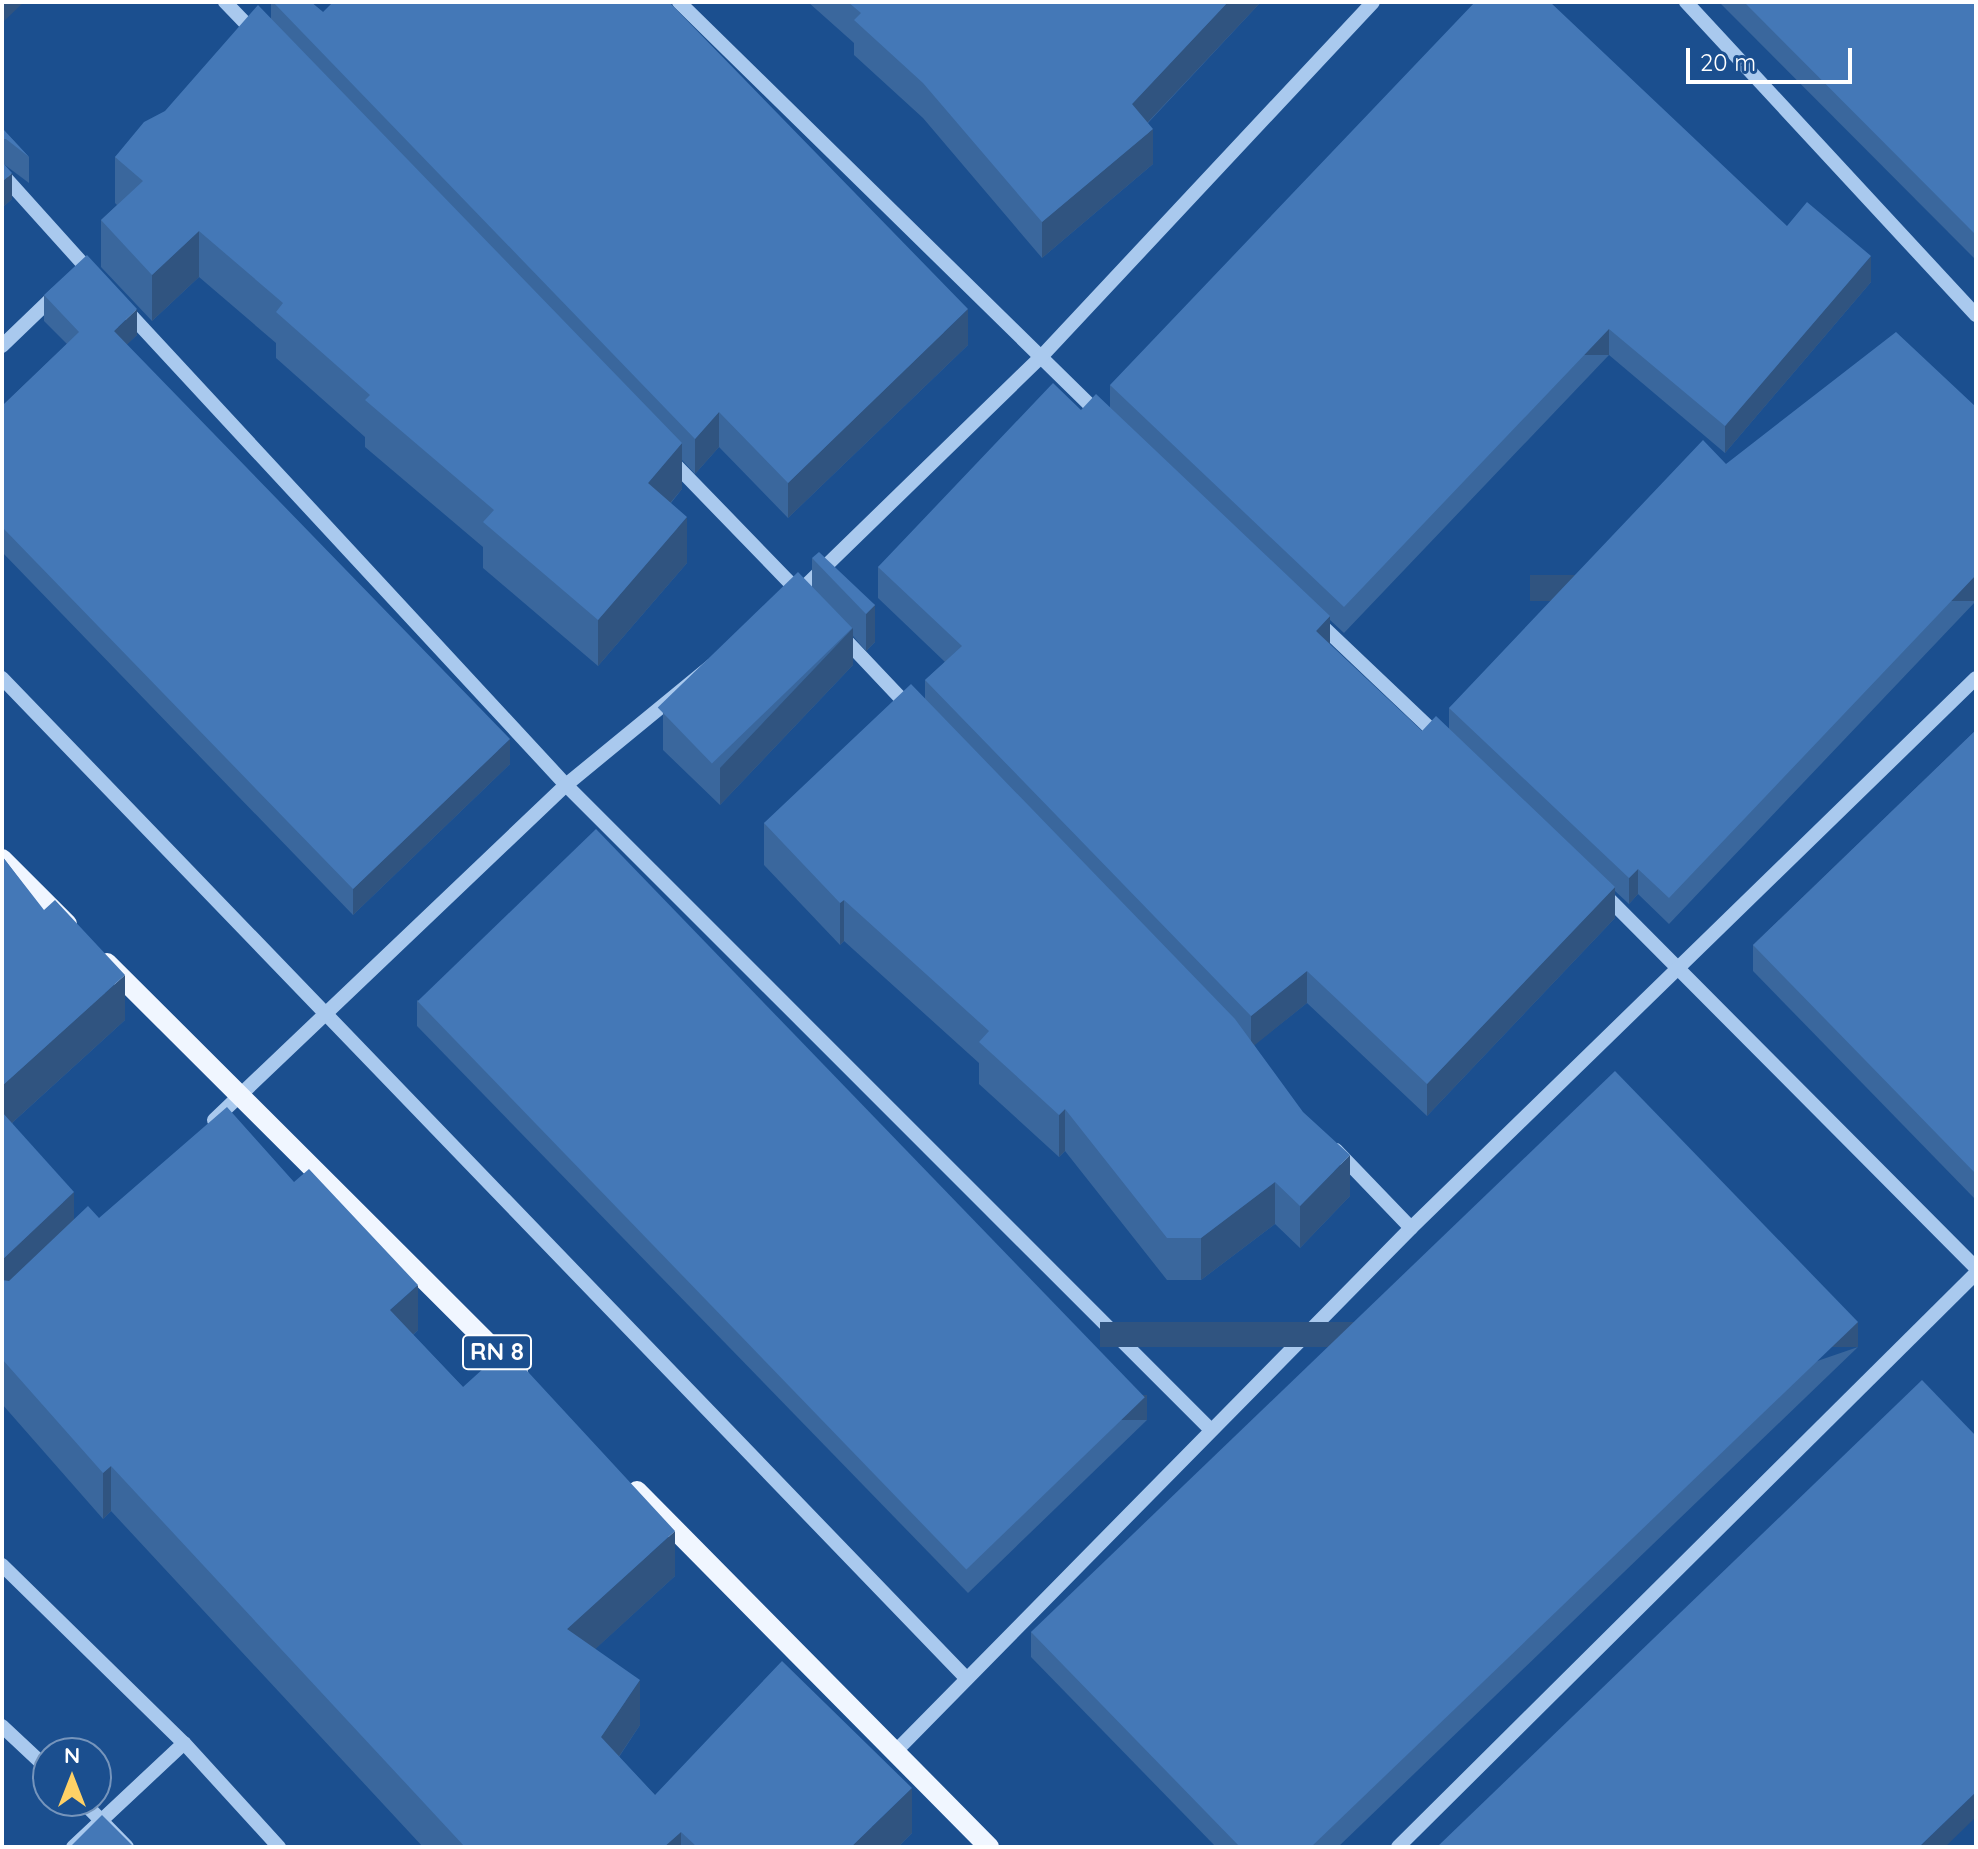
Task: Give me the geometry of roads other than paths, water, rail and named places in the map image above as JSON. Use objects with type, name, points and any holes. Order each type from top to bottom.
[{"type":"main road","name":"RN 8","points":[[2,859],[534,1389]]},
{"type":"main road","points":[[625,1480],[989,1847]]},
{"type":"street","points":[[225,2],[269,47]]},
{"type":"street","points":[[679,2],[1109,423]]},
{"type":"street","points":[[788,603],[1040,358],[1373,2]]},
{"type":"street","points":[[1686,2],[1976,315]]},
{"type":"street","points":[[2,174],[74,276],[106,289]]},
{"type":"street","points":[[2,346],[74,276]]},
{"type":"street","points":[[117,300],[566,785],[1211,1430]]},
{"type":"street","points":[[656,445],[811,604]]},
{"type":"street","points":[[1304,608],[1452,749]]},
{"type":"street","points":[[833,627],[920,717]]},
{"type":"street","points":[[206,1127],[323,1012],[566,785],[726,653]]},
{"type":"street","points":[[2,678],[967,1679]]},
{"type":"street","points":[[896,1751],[1411,1228],[1976,678]]},
{"type":"street","points":[[1398,1847],[1976,1271],[1681,967],[1590,880]]},
{"type":"street","points":[[1324,1137],[1411,1228]]},
{"type":"street","points":[[2,1565],[184,1743],[279,1847]]},
{"type":"street","points":[[2,1726],[32,1754]]},
{"type":"street","points":[[73,1847],[184,1743]]},
{"type":"street","points":[[99,1817],[127,1847]]}]
